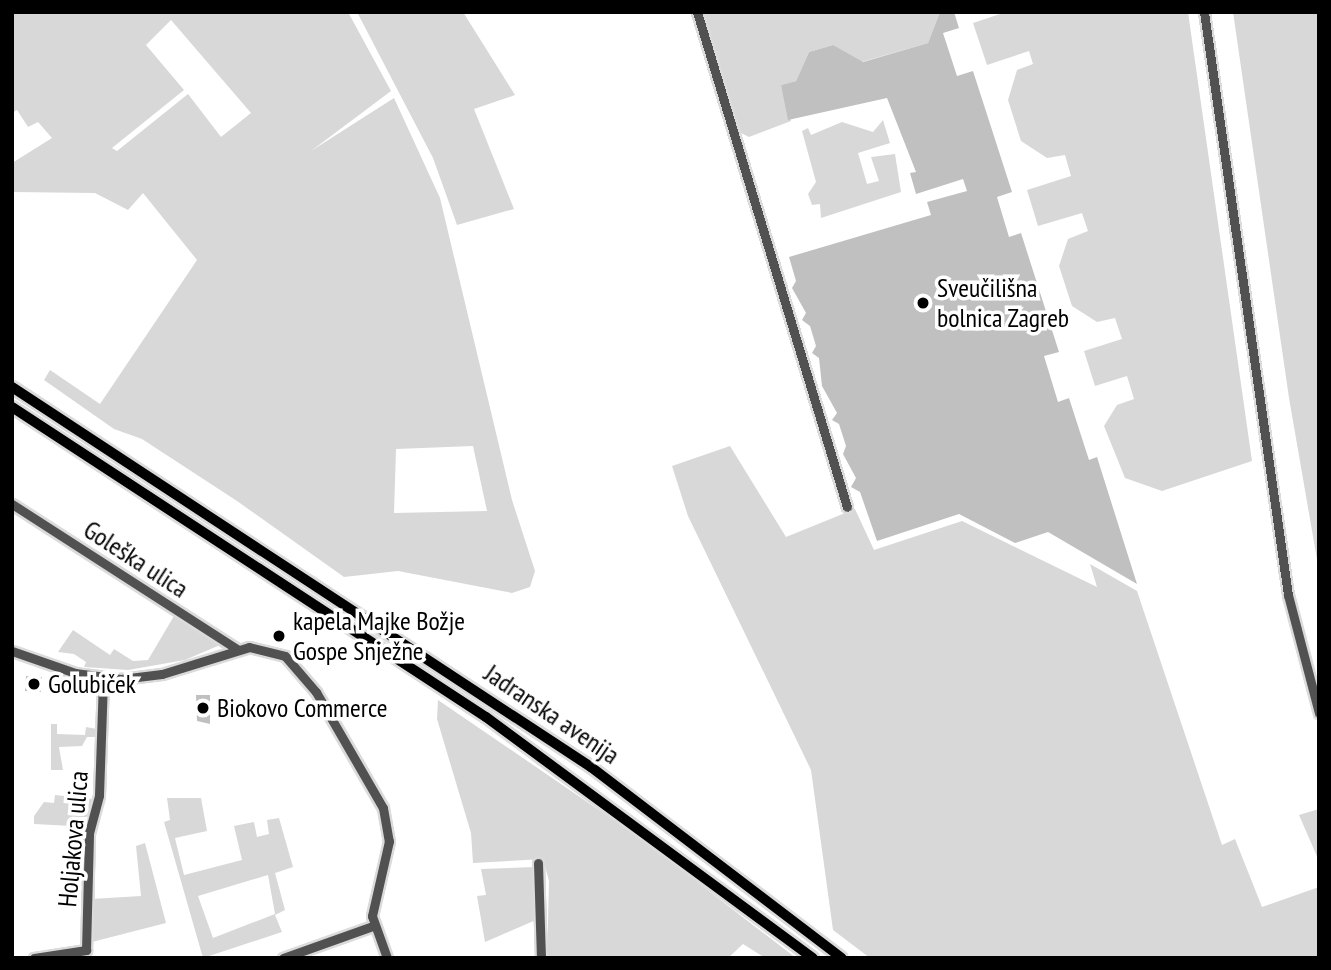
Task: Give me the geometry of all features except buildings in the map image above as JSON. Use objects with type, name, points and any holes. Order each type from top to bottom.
[{"type":"main road","name":"Jadranska avenija","points":[[12,387],[591,767],[842,958]]},
{"type":"main road","name":"Jadranska avenija","points":[[12,408],[486,717],[813,958]]},
{"type":"street","points":[[697,12],[846,507]]},
{"type":"street","points":[[1204,12],[1288,595],[1319,712]]},
{"type":"street","name":"Goleška ulica","points":[[12,504],[237,649]]},
{"type":"street","points":[[12,651],[103,678],[162,674],[237,649],[272,650],[298,668],[377,795],[389,841],[374,898],[373,926],[387,958]]},
{"type":"street","name":"Holjakova ulica","points":[[34,958],[86,950],[89,833],[99,795],[103,678]]},
{"type":"street","points":[[538,863],[541,958]]},
{"type":"street","points":[[282,958],[373,926]]},
{"type":"shaded area","points":[[12,12],[348,12],[391,91],[311,151],[394,98],[440,198],[512,500],[535,571],[530,587],[512,593],[398,571],[344,577],[237,501],[142,439],[114,429],[44,380],[50,370],[100,404],[197,260],[143,193],[128,210],[95,193],[12,192],[12,163],[52,138],[38,122],[28,127],[17,110],[12,113]],"holes":[[[171,20],[251,113],[221,137],[188,94],[117,151],[112,148],[184,90],[146,45]],[[473,446],[487,511],[394,513],[396,449]]]},
{"type":"shaded area","points":[[357,12],[463,12],[515,95],[474,109],[514,209],[457,225],[433,158]]},
{"type":"shaded area","points":[[700,12],[940,12],[928,43],[858,63],[833,45],[809,52],[796,81],[781,85],[791,121],[749,137],[735,130]]},
{"type":"shaded area","points":[[1006,12],[1188,12],[1252,461],[1162,491],[1125,478],[1104,426],[1117,405],[1134,399],[1127,376],[1095,386],[1084,351],[1122,339],[1115,318],[1097,322],[1072,306],[1059,266],[1068,239],[1088,231],[1082,213],[1038,226],[1027,190],[1071,176],[1065,155],[1047,158],[1021,141],[1008,100],[1017,70],[1033,64],[1029,51],[987,65],[973,23]]},
{"type":"shaded area","points":[[1233,12],[1319,12],[1319,571],[1289,398]]},
{"type":"shaded area","points":[[883,120],[890,143],[858,153],[867,184],[879,181],[871,157],[895,154],[901,192],[821,218],[820,204],[812,205],[808,194],[816,182],[802,131],[808,128],[811,135],[842,122],[873,132]]},
{"type":"shaded area","points":[[730,446],[786,537],[855,509],[874,550],[962,521],[1097,587],[1090,564],[1137,591],[1222,845],[1235,839],[1262,907],[1319,887],[1319,958],[870,958],[833,930],[811,770],[688,516],[672,466]]},
{"type":"shaded area","points":[[174,616],[220,645],[185,660],[128,670],[84,667],[86,662],[74,654],[58,652],[73,630],[110,655],[114,649],[133,661],[148,660]]},
{"type":"shaded area","points":[[438,700],[640,838],[796,958],[765,958],[743,944],[728,958],[547,958],[549,881],[543,859],[473,863],[471,833],[437,719]]},
{"type":"shaded area","points":[[51,724],[57,724],[57,734],[85,735],[86,727],[97,729],[96,737],[87,737],[82,746],[59,747],[63,770],[51,770]]},
{"type":"shaded area","points":[[55,795],[92,799],[87,817],[74,817],[72,826],[34,824],[34,816],[44,802],[54,803]]},
{"type":"shaded area","points":[[167,798],[201,798],[207,831],[175,838],[184,875],[242,860],[234,826],[254,822],[257,837],[269,834],[267,820],[279,818],[293,867],[275,873],[285,910],[275,915],[282,932],[203,958],[164,822],[170,820]],"holes":[[[268,875],[275,914],[213,938],[198,896]]]},
{"type":"shaded area","points":[[1319,809],[1319,861],[1299,815]]},
{"type":"shaded area","points":[[145,843],[166,923],[92,942],[91,899],[141,896],[136,846]]},
{"type":"shaded area","points":[[535,867],[536,920],[485,942],[477,896],[486,895],[481,869]]},
{"type":"place","name":"Sveučilišna bolnica Zagreb","points":[[923,303]]},
{"type":"place","name":"kapela Majke Božje Gospe Snježne","points":[[279,636]]},
{"type":"place","name":"Golubiček","points":[[34,684]]},
{"type":"place","name":"Biokovo Commerce","points":[[203,708]]}]
